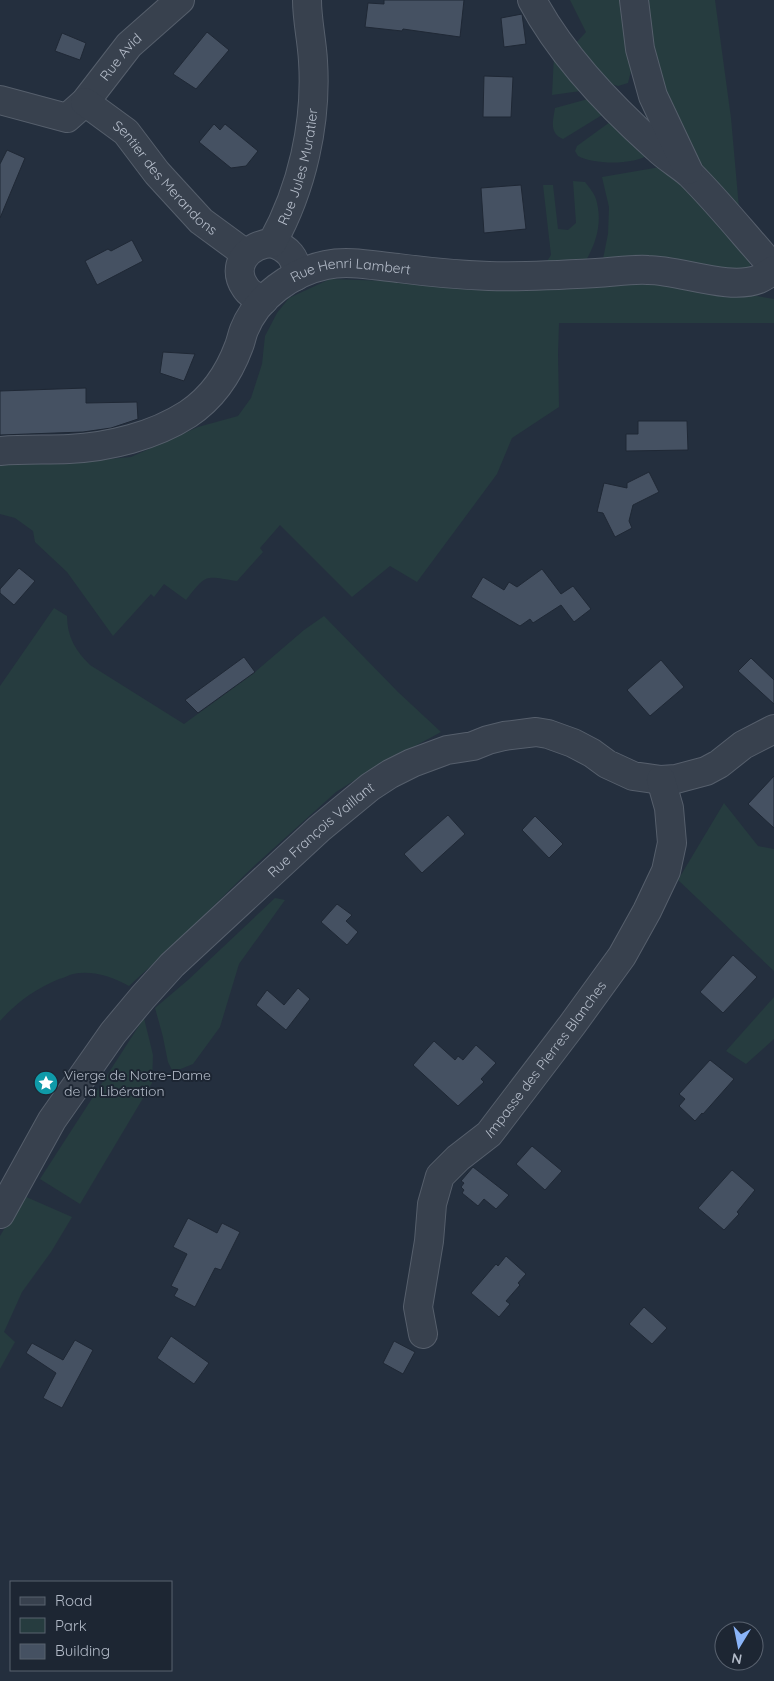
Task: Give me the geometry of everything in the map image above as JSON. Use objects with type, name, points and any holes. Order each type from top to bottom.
[{"type":"street","name":"Rue Avid","points":[[76,110],[129,45],[180,0]]},
{"type":"street","name":"Rue Jules Muratier","points":[[246,254],[262,244],[272,243],[290,205],[300,174],[310,126],[313,89],[313,63],[307,0]]},
{"type":"street","points":[[634,0],[640,49],[653,96],[689,174]]},
{"type":"street","points":[[535,6],[569,56],[601,93],[658,149],[689,174],[774,269]]},
{"type":"street","points":[[601,93],[614,98],[627,97],[639,89],[646,72]]},
{"type":"street","points":[[0,100],[76,110]]},
{"type":"street","name":"Sentier des Merandons","points":[[76,110],[126,132],[157,173],[201,221],[246,254]]},
{"type":"street","points":[[272,243],[281,246],[295,260],[296,276]]},
{"type":"street","points":[[246,254],[241,263],[241,280],[245,288],[252,295],[264,300]]},
{"type":"street","name":"Rue Henri Lambert","points":[[0,451],[92,446],[137,436],[175,422],[203,402],[225,375],[234,360],[244,329],[264,300],[279,286],[296,276],[325,265],[342,263],[490,276],[649,270],[737,282],[758,280],[774,269]]},
{"type":"street","name":"Rue François Vaillant","points":[[0,1214],[52,1120],[113,1033],[143,997],[172,965],[319,829],[370,787],[390,774],[412,763],[447,750],[473,746],[504,736],[536,732],[548,734],[573,743],[607,764],[626,773],[647,779],[676,779],[706,771],[719,764],[743,745],[774,729]]},
{"type":"street","name":"Impasse des Pierres Blanches","points":[[422,1334],[418,1307],[429,1241],[432,1204],[440,1176],[458,1158],[489,1134],[622,956],[647,911],[666,871],[672,843],[669,808],[661,780]]},
{"type":"green space","points":[[570,0],[624,0],[631,71],[628,83],[618,86],[608,83],[576,43],[586,32]]},
{"type":"green space","points":[[647,0],[715,0],[731,118],[739,208],[695,161],[679,133],[653,58]]},
{"type":"green space","points":[[554,55],[588,90],[552,95]]},
{"type":"green space","points":[[588,99],[599,108],[602,115],[563,139],[554,130],[553,117],[555,108]]},
{"type":"green space","points":[[610,122],[650,154],[643,158],[625,162],[594,161],[578,156],[575,151],[577,146]]},
{"type":"green space","points":[[666,166],[720,222],[750,261],[750,267],[745,274],[715,271],[684,261],[658,256],[603,259],[608,234],[609,207],[602,177]]},
{"type":"green space","points":[[573,181],[585,182],[596,199],[599,216],[595,241],[584,264],[544,266],[551,255],[543,185],[553,185],[558,229],[568,230],[576,223]]},
{"type":"green space","points":[[330,279],[419,282],[689,284],[774,299],[774,323],[559,323],[559,407],[512,438],[497,474],[417,582],[390,566],[352,597],[280,525],[260,548],[263,552],[237,581],[207,578],[198,585],[186,600],[164,584],[154,597],[151,594],[113,636],[67,572],[35,542],[33,531],[15,518],[0,514],[0,462],[22,459],[52,464],[131,457],[198,427],[238,416],[251,398],[262,364],[265,336],[277,313],[289,298]]},
{"type":"green space","points":[[54,608],[67,616],[67,624],[73,643],[90,665],[184,724],[255,672],[304,630],[324,616],[398,692],[441,732],[369,771],[336,792],[254,866],[176,943],[129,986],[102,975],[88,973],[73,974],[34,992],[0,1021],[0,686]]},
{"type":"green space","points":[[724,803],[758,846],[774,849],[774,971],[678,880]]},
{"type":"green space","points":[[275,898],[285,900],[239,964],[220,1027],[193,1064],[173,1072],[168,1062],[155,1008],[188,980]]},
{"type":"green space","points":[[774,997],[774,1039],[746,1064],[726,1051]]},
{"type":"green space","points":[[144,1018],[153,1055],[152,1083],[80,1204],[40,1179]]},
{"type":"green space","points":[[24,1196],[72,1217],[51,1252],[22,1292],[4,1332],[15,1342],[0,1369],[0,1236]]},
{"type":"building","points":[[384,0],[464,0],[460,37],[403,29],[402,31],[365,27],[368,3],[384,4]]},
{"type":"building","points":[[522,14],[526,44],[504,47],[501,18]]},
{"type":"building","points":[[207,32],[229,50],[196,89],[173,74]]},
{"type":"building","points":[[62,33],[86,43],[80,60],[55,51]]},
{"type":"building","points":[[484,76],[513,77],[511,117],[483,117]]},
{"type":"building","points":[[214,124],[220,130],[225,124],[258,151],[246,166],[231,168],[199,142]]},
{"type":"building","points":[[7,150],[25,158],[0,218],[0,164]]},
{"type":"building","points":[[521,185],[526,229],[484,233],[481,188]]},
{"type":"building","points":[[132,240],[143,261],[97,285],[85,261],[108,249],[111,251]]},
{"type":"building","points":[[163,352],[195,354],[184,381],[160,373]]},
{"type":"building","points":[[86,388],[86,403],[137,402],[138,419],[111,428],[83,432],[0,435],[0,391]]},
{"type":"building","points":[[638,421],[687,421],[688,450],[626,451],[626,434],[638,434]]},
{"type":"building","points":[[649,472],[659,492],[633,505],[629,521],[632,528],[615,537],[603,513],[597,512],[604,483],[627,488],[627,483]]},
{"type":"building","points":[[19,568],[35,581],[14,605],[0,593],[0,589]]},
{"type":"building","points":[[542,569],[561,594],[573,586],[591,609],[574,622],[561,605],[533,623],[530,619],[520,626],[471,597],[483,577],[504,590],[509,582],[517,587]]},
{"type":"building","points":[[244,657],[255,672],[198,713],[185,700]]},
{"type":"building","points":[[751,658],[774,680],[774,704],[738,671]]},
{"type":"building","points":[[661,660],[684,687],[650,716],[627,690]]},
{"type":"building","points":[[774,776],[774,828],[748,804]]},
{"type":"building","points":[[448,815],[465,834],[422,873],[404,854]]},
{"type":"building","points":[[535,816],[563,844],[549,858],[522,830]]},
{"type":"building","points":[[337,904],[352,915],[346,921],[358,932],[347,945],[321,922]]},
{"type":"building","points":[[733,955],[757,977],[723,1013],[700,992]]},
{"type":"building","points":[[298,988],[310,999],[286,1030],[256,1005],[267,990],[284,1005]]},
{"type":"building","points":[[434,1041],[455,1060],[458,1056],[463,1060],[476,1045],[496,1063],[481,1079],[484,1082],[458,1106],[413,1065]]},
{"type":"building","points":[[710,1060],[734,1079],[695,1121],[679,1106],[685,1099],[679,1094]]},
{"type":"building","points":[[532,1146],[562,1171],[545,1190],[516,1164]]},
{"type":"building","points":[[473,1167],[509,1195],[496,1209],[484,1199],[478,1206],[462,1193],[464,1190],[461,1187],[464,1183],[461,1181]]},
{"type":"building","points":[[732,1170],[755,1190],[737,1212],[739,1214],[724,1230],[698,1208]]},
{"type":"building","points":[[188,1218],[217,1233],[222,1223],[240,1232],[221,1270],[215,1268],[195,1307],[174,1296],[178,1289],[171,1286],[187,1254],[173,1247]]},
{"type":"building","points":[[506,1256],[526,1274],[518,1283],[520,1285],[506,1301],[510,1304],[499,1317],[471,1293],[496,1264],[498,1266]]},
{"type":"building","points":[[644,1307],[667,1328],[652,1344],[629,1324]]},
{"type":"building","points":[[171,1336],[209,1363],[194,1384],[157,1358]]},
{"type":"building","points":[[75,1340],[93,1350],[62,1408],[43,1398],[56,1373],[26,1353],[32,1343],[63,1360]]},
{"type":"building","points":[[394,1341],[415,1352],[403,1374],[383,1363]]},
{"type":"place","name":"Vierge de Notre-Dame de la Libération","points":[[46,1083]]}]
